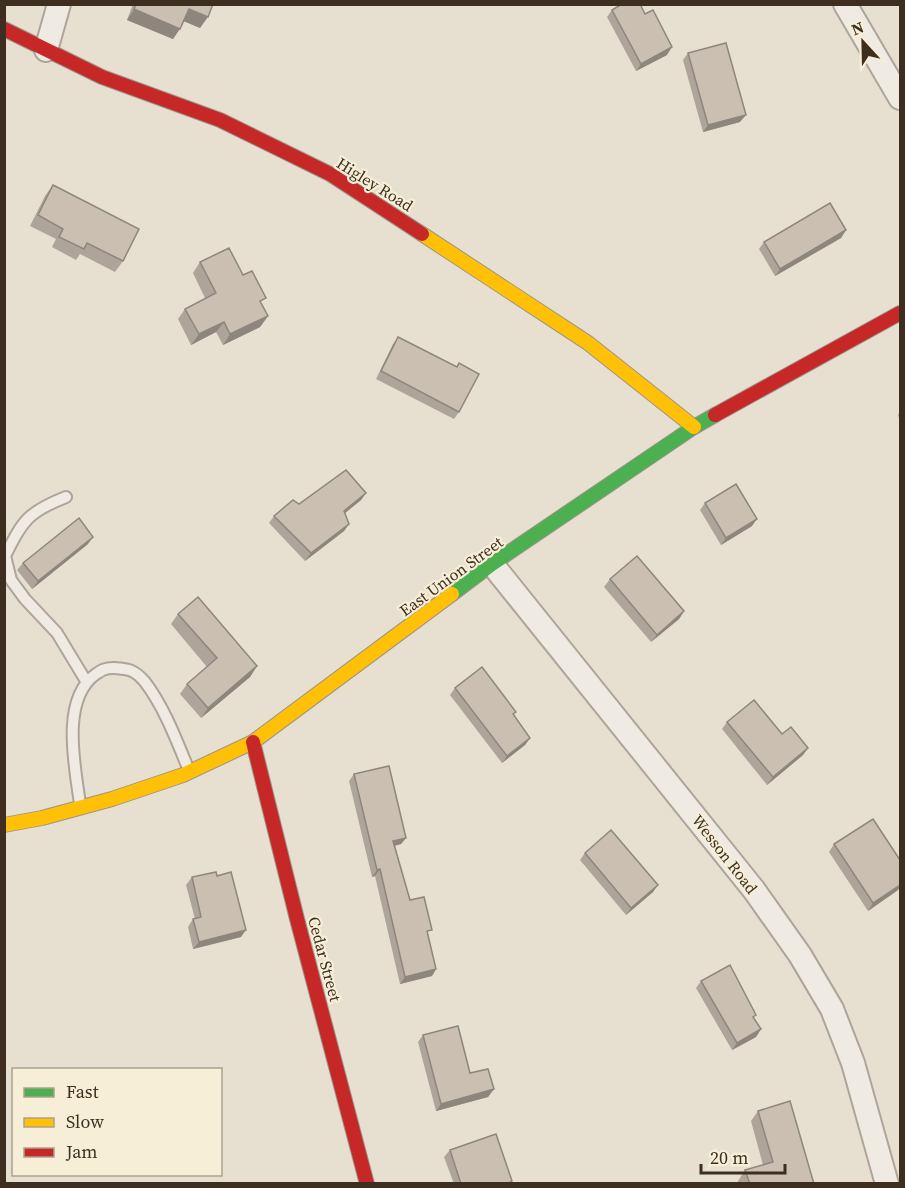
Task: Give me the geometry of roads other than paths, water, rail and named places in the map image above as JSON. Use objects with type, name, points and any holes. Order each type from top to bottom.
[{"type":"street","points":[[46,50],[59,4]]},
{"type":"street","points":[[845,4],[900,99]]},
{"type":"street","name":"Higley Road","points":[[4,29],[102,77],[220,120],[330,174],[588,343],[694,427]]},
{"type":"street","name":"East Union Street","points":[[4,825],[42,818],[112,799],[189,771],[253,742],[492,564],[694,427],[900,313]]},
{"type":"street","name":"Wesson Road","points":[[492,564],[754,890],[800,955],[832,1009],[853,1063],[887,1184]]},
{"type":"street","name":"Cedar Street","points":[[253,742],[368,1184]]},
{"type":"lane","points":[[66,497],[40,507],[20,527],[5,556],[11,580],[25,599],[57,633],[86,681]]},
{"type":"lane","points":[[80,808],[73,757],[73,724],[77,698],[86,681],[105,668],[131,669],[144,681],[164,712],[189,771]]}]
